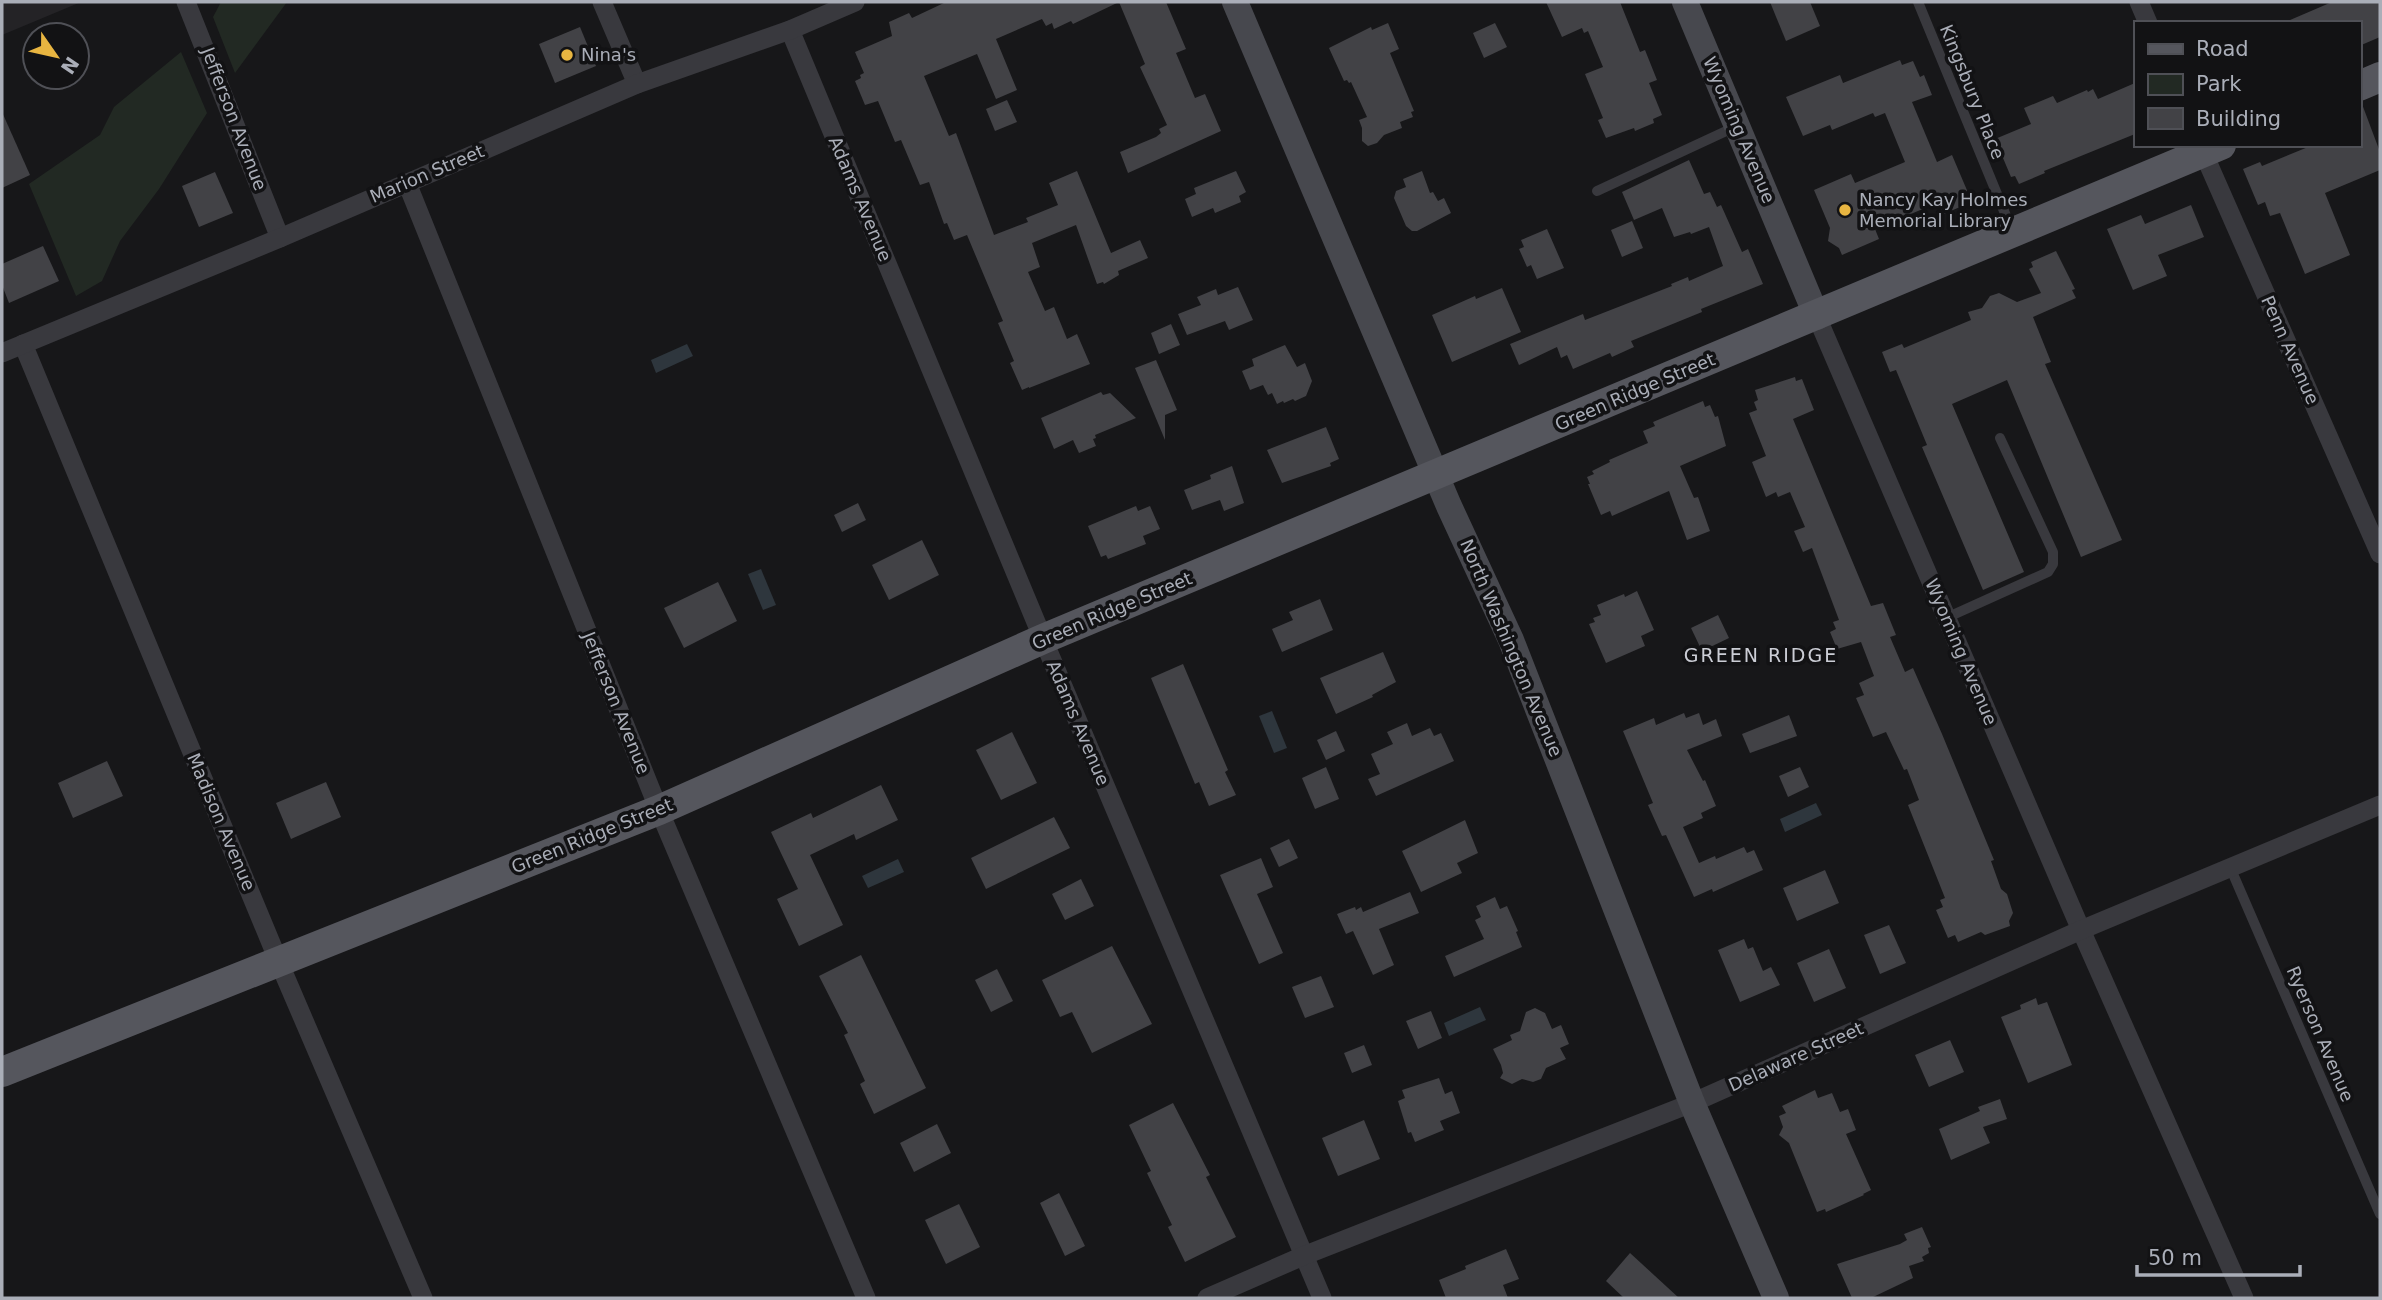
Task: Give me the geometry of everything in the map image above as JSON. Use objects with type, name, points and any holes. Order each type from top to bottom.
[{"type":"main road","points":[[2361,85],[2380,77]]},
{"type":"main road","name":"Green Ridge Street","points":[[2,1072],[659,810],[1043,639],[1816,317],[2208,148]]},
{"type":"street","name":"Jefferson Avenue","points":[[186,2],[280,238]]},
{"type":"street","points":[[602,2],[637,84]]},
{"type":"street","name":"Marion Street","points":[[2,354],[637,84],[790,30],[855,2]]},
{"type":"street","name":"North Washington Avenue","points":[[1235,2],[1437,475],[1511,640],[1692,1103],[1776,1298]]},
{"type":"street","name":"Wyoming Avenue","points":[[1685,2],[1816,317],[1946,618],[2245,1298]]},
{"type":"street","points":[[2139,2],[2147,21]]},
{"type":"street","name":"Adams Avenue","points":[[790,30],[1043,639],[1322,1298]]},
{"type":"street","name":"Penn Avenue","points":[[2208,148],[2380,554]]},
{"type":"street","name":"Jefferson Avenue","points":[[407,183],[659,810],[866,1298]]},
{"type":"street","name":"Madison Avenue","points":[[23,344],[278,960],[423,1298]]},
{"type":"street","name":"Delaware Street","points":[[1207,1298],[1303,1256],[1692,1103],[2081,930],[2380,805]]},
{"type":"lane","name":"Kingsbury Place","points":[[1919,2],[2012,233]]},
{"type":"lane","points":[[1597,191],[1737,126]]},
{"type":"lane","points":[[1946,618],[2048,572],[2053,564],[2053,552],[2000,438]]},
{"type":"lane","name":"Ryerson Avenue","points":[[2230,866],[2380,1214]]},
{"type":"shaded area","points":[[2,2],[81,2],[36,21],[21,21],[21,27],[2,35]]},
{"type":"shaded area","points":[[687,344],[693,356],[656,373],[651,360]]},
{"type":"shaded area","points":[[761,569],[776,605],[763,610],[748,574]]},
{"type":"shaded area","points":[[1272,711],[1287,748],[1274,753],[1259,716]]},
{"type":"shaded area","points":[[1816,803],[1822,815],[1785,832],[1780,819]]},
{"type":"shaded area","points":[[898,859],[904,872],[868,888],[862,876]]},
{"type":"shaded area","points":[[1480,1007],[1486,1020],[1449,1036],[1444,1023]]},
{"type":"green space","points":[[221,2],[287,2],[235,73],[213,17]]},
{"type":"green space","points":[[181,52],[207,113],[159,189],[120,241],[102,281],[76,296],[29,184],[100,135],[114,107]]},
{"type":"building","points":[[946,2],[1119,2],[1073,24],[1071,21],[1054,29],[1052,23],[1046,26],[1042,19],[996,39],[1017,90],[996,99],[977,54],[924,76],[949,136],[956,133],[994,235],[1028,222],[1026,218],[1058,205],[1049,183],[1077,171],[1111,253],[1140,240],[1148,258],[1118,271],[1119,275],[1104,284],[1097,284],[1076,225],[1032,243],[1040,267],[1028,272],[1045,311],[1054,307],[1067,339],[1077,334],[1090,364],[1022,390],[1010,363],[1014,361],[998,323],[1003,321],[967,235],[954,240],[947,223],[944,224],[929,182],[920,185],[901,140],[895,142],[878,101],[865,105],[855,81],[864,73],[855,52],[892,36],[889,22],[909,13],[912,18]]},
{"type":"building","points":[[1119,2],[1166,2],[1186,49],[1176,53],[1195,98],[1205,94],[1221,131],[1128,173],[1120,152],[1156,137],[1161,133],[1159,129],[1167,125],[1140,67],[1145,64]]},
{"type":"building","points":[[1546,2],[1620,2],[1640,52],[1645,50],[1657,80],[1649,83],[1662,115],[1653,119],[1654,123],[1606,138],[1598,120],[1603,118],[1585,74],[1603,67],[1588,31],[1584,33],[1582,28],[1562,37]]},
{"type":"building","points":[[1770,2],[1810,2],[1820,26],[1786,41]]},
{"type":"building","points":[[2332,2],[2380,2],[2380,37],[2361,45],[2361,21],[2288,21]]},
{"type":"building","points":[[1388,23],[1399,49],[1390,53],[1414,111],[1411,112],[1413,117],[1400,122],[1402,128],[1384,135],[1377,143],[1368,146],[1362,141],[1359,120],[1367,117],[1351,82],[1344,81],[1329,48],[1371,27],[1372,30]]},
{"type":"building","points":[[1495,23],[1507,47],[1484,58],[1473,33]]},
{"type":"building","name":"Nina's","points":[[580,27],[596,66],[555,83],[539,44]]},
{"type":"building","points":[[1900,60],[1902,65],[1913,61],[1920,77],[1924,75],[1932,95],[1912,102],[1937,162],[1952,155],[1969,195],[1969,203],[1944,214],[1937,203],[1875,229],[1879,239],[1842,255],[1839,248],[1828,241],[1830,228],[1814,190],[1851,174],[1855,183],[1905,162],[1885,113],[1875,117],[1873,113],[1832,130],[1830,125],[1803,136],[1786,97],[1840,75],[1843,83]]},
{"type":"building","points":[[2134,83],[2134,134],[2019,184],[2015,176],[2011,177],[1995,139],[2031,124],[2024,108],[2053,96],[2057,103],[2093,89],[2098,99]]},
{"type":"building","points":[[1007,100],[1017,122],[995,131],[986,109]]},
{"type":"building","points":[[2361,104],[2380,152],[2380,170],[2325,193],[2350,255],[2305,274],[2280,213],[2270,216],[2265,202],[2258,205],[2243,169],[2260,162],[2262,166],[2308,147],[2361,147]]},
{"type":"building","points":[[2,112],[30,175],[2,188]]},
{"type":"building","points":[[1689,160],[1704,194],[1710,192],[1717,207],[1721,205],[1742,252],[1748,249],[1763,284],[1631,341],[1634,347],[1612,357],[1610,353],[1573,369],[1567,355],[1561,358],[1557,347],[1519,365],[1510,344],[1583,314],[1585,320],[1672,286],[1671,284],[1688,277],[1689,281],[1723,266],[1709,227],[1674,237],[1662,208],[1634,220],[1622,192]]},
{"type":"building","points":[[1236,171],[1246,192],[1239,196],[1241,202],[1215,213],[1213,208],[1192,217],[1185,199],[1196,194],[1194,188]]},
{"type":"building","points":[[1422,171],[1430,193],[1433,192],[1438,201],[1444,198],[1451,213],[1412,231],[1406,226],[1394,198],[1396,191],[1406,187],[1403,179]]},
{"type":"building","points":[[215,172],[233,213],[199,227],[182,186]]},
{"type":"building","points":[[2191,205],[2204,237],[2158,255],[2167,276],[2133,290],[2107,229],[2141,215],[2145,224]]},
{"type":"building","points":[[1632,221],[1643,248],[1622,257],[1611,230]]},
{"type":"building","points":[[1547,229],[1564,268],[1537,279],[1531,265],[1527,267],[1519,249],[1524,247],[1521,240]]},
{"type":"building","points":[[43,246],[59,281],[9,303],[2,285],[2,264]]},
{"type":"building","points":[[2056,251],[2075,289],[2072,290],[2076,298],[2033,317],[2051,362],[2045,364],[2122,540],[2081,557],[2007,380],[1952,404],[2024,572],[1983,590],[1922,447],[1927,445],[1896,370],[1890,372],[1882,352],[1902,344],[1904,348],[1971,320],[1968,312],[1982,308],[1990,296],[1999,293],[2017,302],[2041,293],[2029,269],[2033,267],[2031,262]]},
{"type":"building","points":[[1238,287],[1253,320],[1229,330],[1225,321],[1187,335],[1178,314],[1201,305],[1197,297],[1216,289],[1218,295]]},
{"type":"building","points":[[1502,288],[1521,332],[1452,362],[1432,315],[1475,296],[1476,299]]},
{"type":"building","points":[[1171,324],[1180,345],[1159,354],[1151,333]]},
{"type":"building","points":[[1285,345],[1297,367],[1305,363],[1312,381],[1306,396],[1277,404],[1272,393],[1268,395],[1263,385],[1250,390],[1242,371],[1254,366],[1252,359]]},
{"type":"building","points":[[1156,360],[1177,410],[1165,415],[1165,440],[1135,368]]},
{"type":"building","points":[[1795,377],[1796,381],[1802,379],[1814,410],[1793,419],[1871,606],[1883,603],[1896,635],[1890,637],[1905,672],[1913,668],[1942,734],[1994,860],[1991,861],[2001,889],[2007,894],[2013,913],[2010,926],[1985,935],[1981,932],[1958,942],[1955,935],[1948,938],[1936,910],[1943,907],[1940,900],[1945,898],[1908,805],[1919,800],[1907,769],[1904,770],[1886,732],[1873,737],[1856,698],[1864,695],[1859,683],[1874,676],[1861,642],[1837,649],[1830,632],[1836,629],[1833,622],[1839,620],[1812,548],[1803,552],[1794,531],[1805,527],[1790,492],[1778,497],[1776,492],[1766,497],[1752,462],[1766,456],[1749,413],[1757,410],[1754,402],[1758,400],[1755,390]]},
{"type":"building","points":[[1101,392],[1103,395],[1110,393],[1136,418],[1095,435],[1096,438],[1093,439],[1096,446],[1079,453],[1073,440],[1054,449],[1041,418]]},
{"type":"building","points":[[1703,401],[1705,407],[1710,405],[1715,417],[1718,416],[1726,446],[1680,466],[1694,498],[1698,497],[1710,531],[1687,540],[1669,491],[1612,516],[1610,511],[1601,515],[1588,484],[1587,477],[1594,474],[1592,471],[1610,462],[1609,460],[1648,443],[1643,431],[1655,426],[1653,422]]},
{"type":"building","points":[[1326,427],[1339,459],[1330,463],[1331,466],[1282,483],[1267,450]]},
{"type":"building","points":[[1232,466],[1244,503],[1224,511],[1220,500],[1192,510],[1184,490],[1211,479],[1210,475]]},
{"type":"building","points":[[858,503],[866,520],[842,532],[834,515]]},
{"type":"building","points":[[1136,506],[1138,511],[1150,506],[1160,529],[1143,536],[1146,544],[1108,559],[1106,555],[1101,557],[1088,526]]},
{"type":"building","points":[[922,540],[939,575],[889,600],[872,565]]},
{"type":"building","points":[[718,582],[737,621],[684,648],[664,608]]},
{"type":"building","points":[[1637,591],[1654,630],[1641,636],[1645,646],[1606,663],[1589,624],[1595,622],[1593,618],[1601,615],[1597,605]]},
{"type":"building","points":[[1320,599],[1333,630],[1282,652],[1272,629],[1293,620],[1289,612]]},
{"type":"building","points":[[1718,615],[1729,638],[1702,651],[1691,628]]},
{"type":"building","points":[[1383,652],[1396,682],[1372,695],[1373,697],[1336,714],[1320,678]]},
{"type":"building","points":[[1183,664],[1236,795],[1209,806],[1199,782],[1195,784],[1151,678]]},
{"type":"building","points":[[1684,713],[1686,718],[1699,713],[1703,725],[1716,719],[1722,736],[1687,750],[1703,781],[1705,780],[1716,806],[1701,813],[1703,818],[1683,827],[1699,863],[1744,847],[1747,853],[1754,850],[1763,870],[1713,892],[1712,889],[1694,897],[1666,835],[1662,836],[1648,805],[1653,803],[1623,731],[1654,718],[1656,725]]},
{"type":"building","points":[[1789,715],[1797,736],[1750,753],[1742,734]]},
{"type":"building","points":[[1407,723],[1412,736],[1430,728],[1434,736],[1441,733],[1454,761],[1376,796],[1368,779],[1380,774],[1371,754],[1393,744],[1387,732]]},
{"type":"building","points":[[1336,731],[1345,751],[1326,760],[1317,740]]},
{"type":"building","points":[[1012,732],[1037,783],[1001,800],[976,750]]},
{"type":"building","points":[[107,761],[123,796],[73,818],[58,783]]},
{"type":"building","points":[[1326,767],[1339,799],[1315,809],[1302,778]]},
{"type":"building","points":[[1800,767],[1809,787],[1788,797],[1779,776]]},
{"type":"building","points":[[326,782],[341,817],[291,839],[276,803]]},
{"type":"building","points":[[881,785],[898,820],[856,840],[854,834],[810,855],[843,925],[799,946],[777,899],[798,889],[771,832],[811,813],[813,818]]},
{"type":"building","points":[[1054,817],[1070,848],[986,889],[971,858]]},
{"type":"building","points":[[1465,820],[1478,853],[1457,863],[1462,873],[1421,892],[1402,851]]},
{"type":"building","points":[[1289,839],[1298,858],[1279,867],[1270,848]]},
{"type":"building","points":[[1261,858],[1273,887],[1257,894],[1283,953],[1259,964],[1220,875]]},
{"type":"building","points":[[1825,870],[1839,903],[1797,921],[1783,888]]},
{"type":"building","points":[[1081,879],[1094,906],[1065,920],[1052,894]]},
{"type":"building","points":[[1410,892],[1419,913],[1379,929],[1394,965],[1373,975],[1353,931],[1346,934],[1337,914],[1355,907],[1356,910],[1361,907],[1363,912]]},
{"type":"building","points":[[1495,897],[1500,909],[1507,906],[1522,947],[1454,977],[1445,956],[1484,939],[1475,920],[1481,917],[1476,906]]},
{"type":"building","points":[[1889,925],[1906,963],[1880,974],[1864,935]]},
{"type":"building","points":[[1744,939],[1748,949],[1753,947],[1763,971],[1771,967],[1780,985],[1740,1002],[1718,950]]},
{"type":"building","points":[[1112,946],[1152,1024],[1092,1053],[1072,1012],[1060,1017],[1042,980]]},
{"type":"building","points":[[1829,949],[1846,988],[1814,1002],[1797,963]]},
{"type":"building","points":[[861,955],[926,1088],[874,1114],[860,1084],[865,1081],[844,1035],[848,1033],[819,976]]},
{"type":"building","points":[[997,969],[1013,1001],[991,1012],[975,980]]},
{"type":"building","points":[[1321,976],[1334,1007],[1305,1018],[1292,987]]},
{"type":"building","points":[[2036,998],[2038,1005],[2047,1002],[2072,1065],[2028,1083],[2001,1017],[2021,1009],[2020,1005]]},
{"type":"building","points":[[1535,1008],[1545,1013],[1552,1029],[1561,1025],[1569,1044],[1560,1048],[1566,1059],[1546,1068],[1541,1079],[1533,1082],[1522,1079],[1512,1084],[1500,1078],[1503,1073],[1493,1049],[1512,1040],[1510,1035],[1520,1031],[1526,1012]]},
{"type":"building","points":[[1431,1011],[1442,1038],[1418,1049],[1406,1021]]},
{"type":"building","points":[[1950,1040],[1964,1072],[1929,1087],[1915,1055]]},
{"type":"building","points":[[1364,1045],[1372,1065],[1352,1073],[1344,1053]]},
{"type":"building","points":[[1439,1078],[1445,1094],[1452,1091],[1460,1113],[1440,1121],[1444,1130],[1415,1142],[1411,1132],[1408,1133],[1398,1101],[1405,1098],[1402,1090]]},
{"type":"building","points":[[1815,1090],[1818,1098],[1832,1093],[1840,1112],[1848,1109],[1856,1130],[1846,1134],[1871,1190],[1826,1212],[1825,1209],[1817,1212],[1789,1143],[1779,1135],[1783,1127],[1779,1116],[1786,1113],[1782,1106]]},
{"type":"building","points":[[2000,1099],[2007,1119],[1983,1127],[1990,1143],[1951,1160],[1939,1129],[1980,1111],[1978,1107]]},
{"type":"building","points":[[1173,1103],[1210,1175],[1206,1177],[1236,1237],[1185,1262],[1168,1227],[1172,1225],[1147,1173],[1151,1171],[1129,1125]]},
{"type":"building","points":[[1364,1120],[1380,1159],[1338,1176],[1322,1138]]},
{"type":"building","points":[[937,1124],[951,1153],[914,1172],[900,1143]]},
{"type":"building","points":[[1059,1193],[1085,1246],[1065,1256],[1040,1203]]},
{"type":"building","points":[[959,1204],[980,1247],[946,1264],[925,1220]]},
{"type":"building","points":[[1922,1227],[1931,1247],[1928,1248],[1929,1253],[1922,1257],[1924,1261],[1909,1266],[1913,1278],[1871,1298],[1852,1298],[1837,1264],[1900,1244],[1907,1240],[1904,1234]]},
{"type":"building","points":[[1506,1249],[1519,1279],[1503,1285],[1508,1298],[1446,1298],[1439,1280]]},
{"type":"building","points":[[1630,1253],[1679,1298],[1624,1298],[1606,1281]]},
{"type":"place","name":"Nina's","points":[[567,55]]},
{"type":"place","name":"Nancy Kay Holmes Memorial Library","points":[[1845,210]]},
{"type":"district","name":"GREEN RIDGE","points":[[1761,655]]}]
